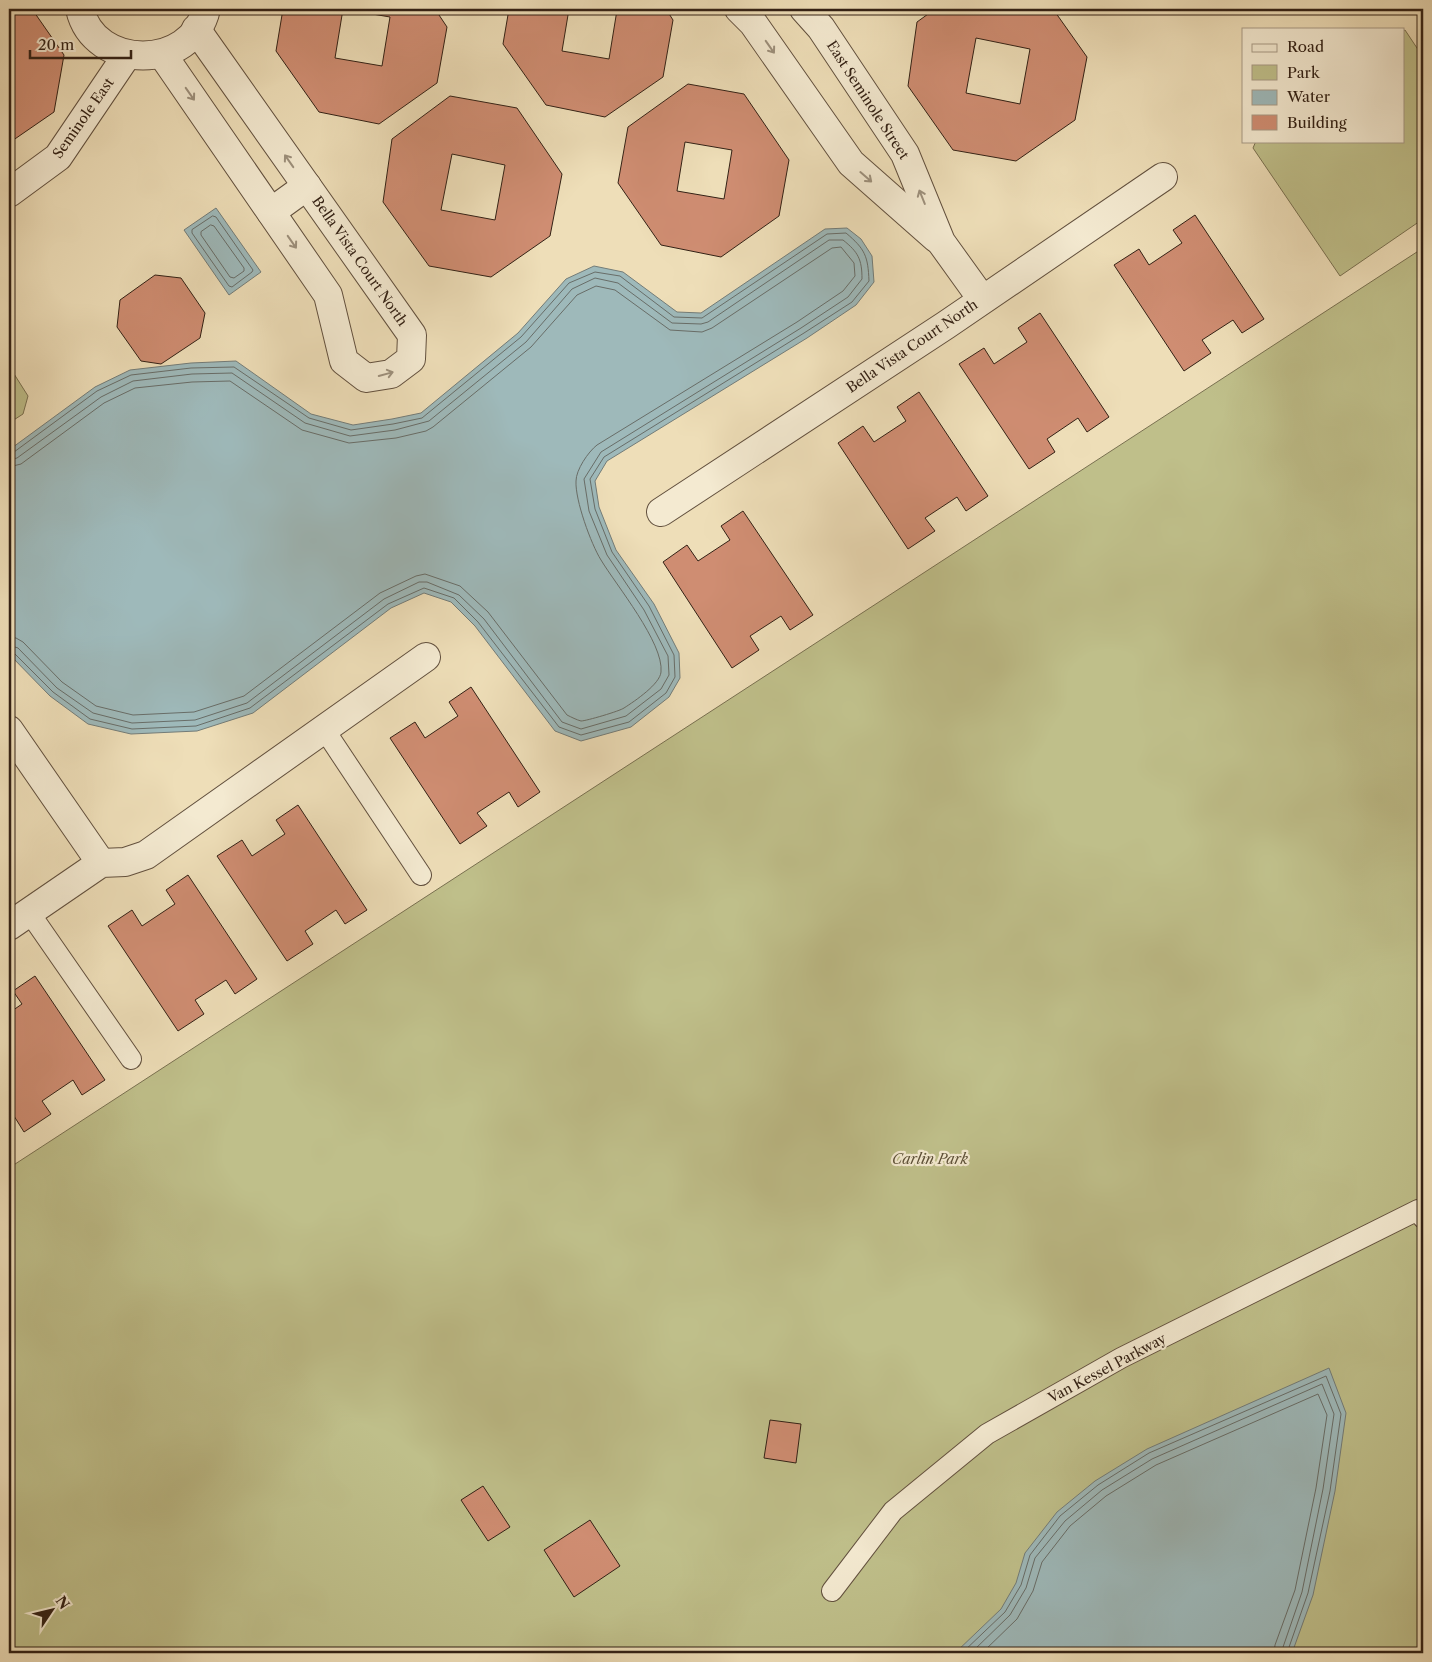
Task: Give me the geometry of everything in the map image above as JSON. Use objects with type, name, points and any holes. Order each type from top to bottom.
[{"type":"street","points":[[80,9],[92,33],[108,47],[127,55],[145,57],[162,54],[181,44],[203,15]]},
{"type":"street","points":[[739,9],[753,23],[851,163],[941,242]]},
{"type":"street","name":"East Seminole Street","points":[[804,9],[820,28],[905,154],[941,242],[982,299]]},
{"type":"street","name":"Bella Vista Court North","points":[[162,54],[328,295],[344,360],[366,378],[391,374],[411,359],[412,335],[307,186],[203,15]]},
{"type":"street","name":"Seminole East","points":[[9,193],[58,157],[127,55]]},
{"type":"street","name":"Bella Vista Court North","points":[[661,512],[1163,178]]},
{"type":"street","points":[[271,212],[307,186]]},
{"type":"street","points":[[19,919],[101,863],[125,862],[146,855],[426,657]]},
{"type":"street","points":[[9,730],[101,863]]},
{"type":"lane","points":[[324,729],[421,875]]},
{"type":"lane","points":[[19,919],[131,1059]]},
{"type":"lane","name":"Van Kessel Parkway","points":[[832,1591],[894,1511],[987,1434],[1121,1358],[1418,1210],[1423,1218]]},
{"type":"green space","points":[[1404,30],[1423,57],[1423,219],[1340,276],[1253,148],[1256,142],[1404,142]]},
{"type":"green space","name":"Carlin Park","points":[[1423,248],[1423,1653],[9,1653],[9,1168]]},
{"type":"green space","points":[[9,366],[28,396],[23,414],[9,423]]},
{"type":"water","points":[[216,208],[261,272],[229,295],[184,230]]},
{"type":"water","points":[[847,228],[861,239],[872,256],[874,282],[856,305],[807,338],[607,461],[595,481],[599,507],[616,550],[654,604],[679,653],[680,678],[669,697],[631,727],[581,741],[555,731],[475,626],[451,602],[424,593],[391,608],[253,713],[197,731],[131,734],[88,724],[50,696],[9,654],[9,450],[95,387],[130,370],[191,363],[236,361],[311,414],[353,425],[421,413],[518,333],[566,279],[594,266],[623,272],[677,312],[701,313],[825,229]]},
{"type":"water","points":[[1329,1368],[1346,1413],[1335,1491],[1313,1595],[1292,1653],[955,1653],[1001,1609],[1016,1583],[1025,1553],[1057,1512],[1095,1481],[1147,1449]]},
{"type":"building","points":[[9,9],[32,9],[64,55],[54,112],[9,143]]},
{"type":"building","points":[[283,9],[343,9],[435,9],[447,27],[437,83],[379,124],[319,112],[276,51]],"holes":[[[343,9],[390,17],[382,66],[335,58]]]},
{"type":"building","points":[[509,9],[569,9],[562,51],[609,59],[617,10],[607,9],[666,9],[673,20],[663,77],[605,117],[546,105],[503,44]]},
{"type":"building","points":[[935,9],[1053,9],[1087,57],[1075,120],[1016,161],[953,150],[908,86],[917,22]],"holes":[[[976,38],[1030,49],[1020,104],[966,93]]]},
{"type":"building","points":[[688,84],[744,94],[789,160],[779,216],[721,257],[661,245],[618,183],[628,127]],"holes":[[[685,142],[732,150],[724,199],[677,191]]]},
{"type":"building","points":[[450,96],[517,108],[562,174],[550,236],[491,277],[429,266],[383,202],[392,139]],"holes":[[[452,154],[505,165],[495,220],[441,210]]]},
{"type":"building","points":[[1195,215],[1264,319],[1242,333],[1233,320],[1202,340],[1211,353],[1184,371],[1114,265],[1139,249],[1149,265],[1182,243],[1173,230]]},
{"type":"building","points":[[155,275],[181,278],[205,313],[200,338],[161,364],[141,361],[117,327],[120,300]]},
{"type":"building","points":[[1040,313],[1109,417],[1087,432],[1078,418],[1047,439],[1055,452],[1029,469],[959,364],[984,348],[994,364],[1027,342],[1018,328]]},
{"type":"building","points":[[919,392],[988,496],[966,511],[957,497],[925,518],[935,531],[908,549],[838,443],[863,426],[874,442],[906,421],[897,407]]},
{"type":"building","points":[[743,511],[813,615],[790,630],[781,616],[750,636],[759,650],[732,668],[663,562],[687,545],[698,561],[730,540],[721,526]]},
{"type":"building","points":[[471,687],[540,792],[518,807],[509,792],[477,813],[487,826],[460,844],[390,738],[415,722],[425,738],[458,716],[449,702]]},
{"type":"building","points":[[298,805],[367,910],[345,924],[336,910],[305,931],[313,944],[287,961],[217,856],[242,840],[252,856],[285,834],[276,820]]},
{"type":"building","points":[[188,875],[257,979],[235,994],[226,980],[195,1000],[204,1014],[178,1031],[108,926],[132,910],[142,926],[175,904],[166,890]]},
{"type":"building","points":[[35,976],[105,1080],[82,1095],[73,1080],[42,1101],[51,1114],[24,1132],[9,1108],[9,1013],[22,1004],[13,991]]},
{"type":"building","points":[[770,1420],[801,1424],[796,1463],[764,1458]]},
{"type":"building","points":[[483,1486],[510,1527],[488,1541],[461,1500]]},
{"type":"building","points":[[590,1520],[620,1566],[574,1597],[544,1550]]}]
